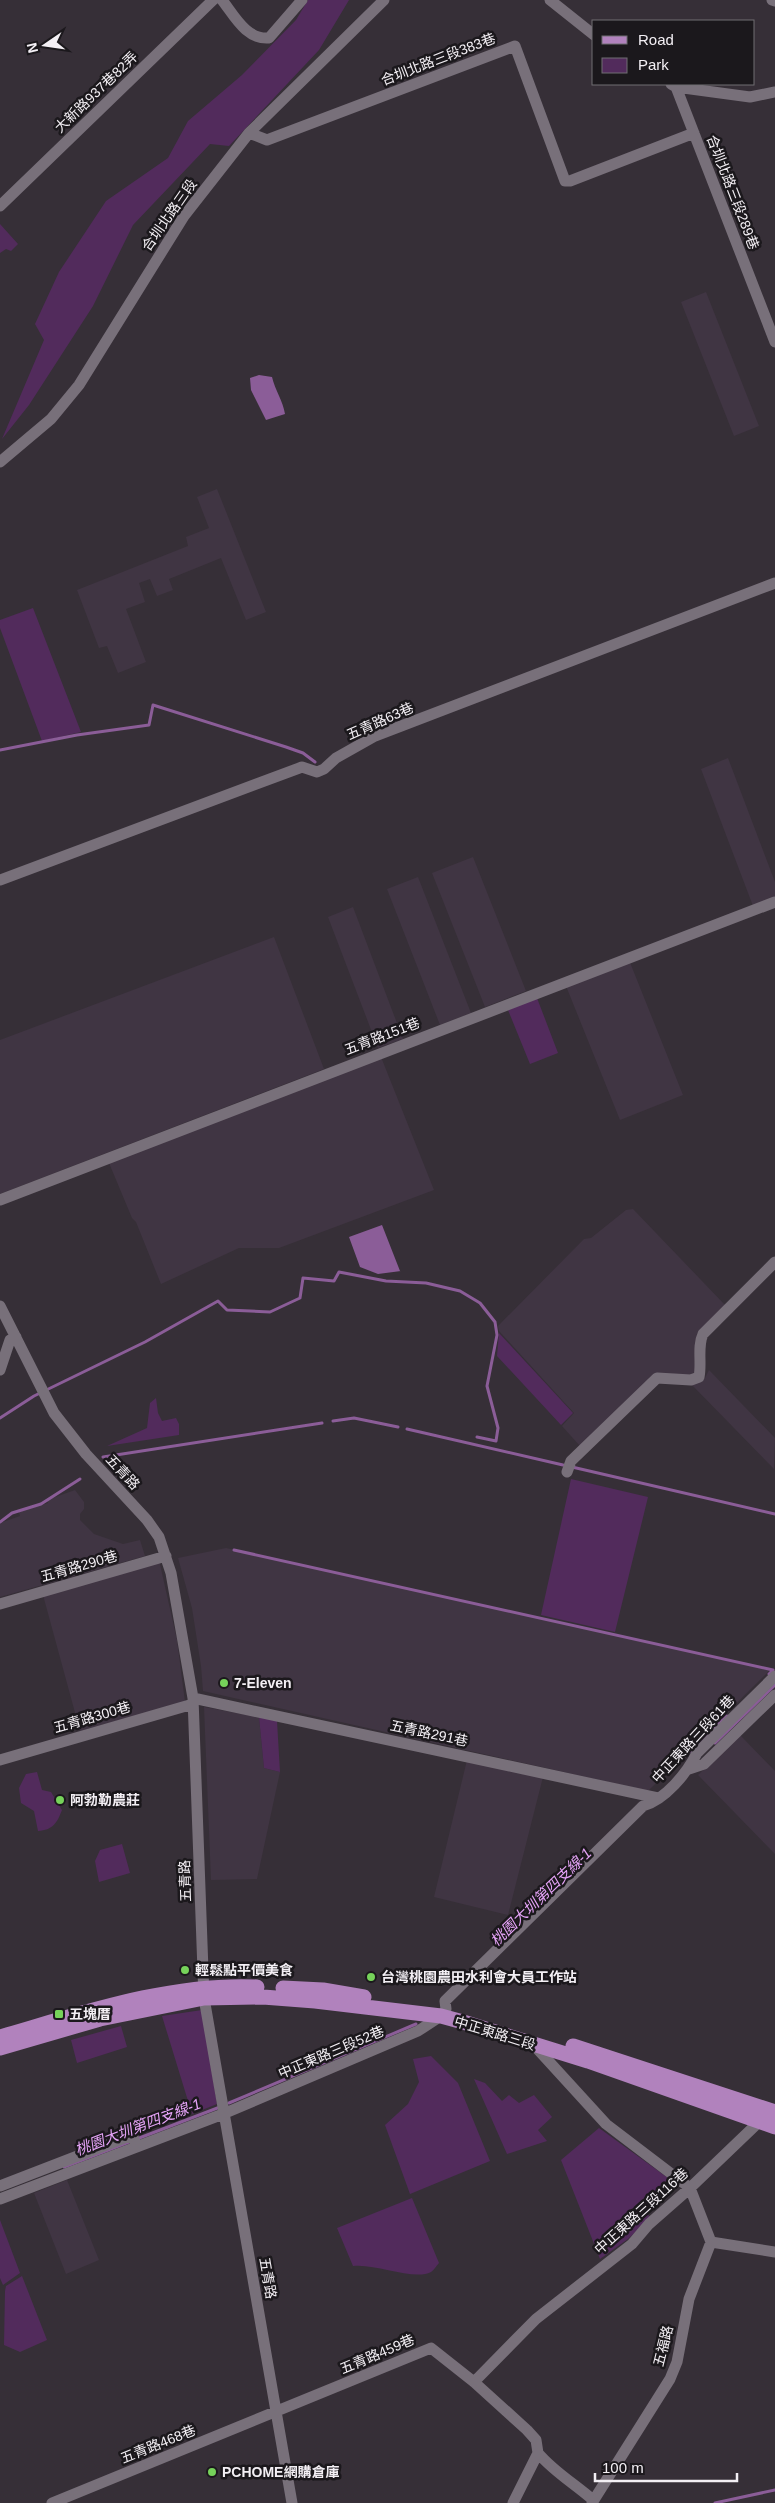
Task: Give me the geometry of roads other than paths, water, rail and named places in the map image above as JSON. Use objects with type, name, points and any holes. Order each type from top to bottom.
[{"type":"main road","name":"中正東路三段","points":[[203,1992],[443,2013],[610,2057],[770,2112]]},
{"type":"main road","points":[[0,2037],[98,2008],[203,1992]]},
{"type":"main road","points":[[0,2048],[203,1992]]},
{"type":"main road","name":"中正東路三段","points":[[443,2013],[532,2044],[770,2112]]},
{"type":"main road","name":"中正東路三段","points":[[770,2112],[775,2127]]},
{"type":"street","name":"大新路937巷82弄","points":[[0,206],[212,0]]},
{"type":"street","points":[[222,0],[248,32],[254,37],[264,39],[269,38],[302,0]]},
{"type":"street","name":"合圳北路三段","points":[[0,462],[51,419],[79,385],[184,216],[249,133],[384,0]]},
{"type":"street","points":[[550,0],[592,33]]},
{"type":"street","name":"合圳北路三段383巷","points":[[249,133],[268,140],[515,46],[565,181],[570,181],[694,133]]},
{"type":"street","points":[[673,86],[750,97],[775,92]]},
{"type":"street","name":"合圳北路三段289巷","points":[[673,86],[694,133],[775,342]]},
{"type":"street","name":"五青路63巷","points":[[0,880],[302,767],[317,772],[324,769],[336,758],[375,736],[775,583]]},
{"type":"street","name":"五青路151巷","points":[[0,1200],[775,902]]},
{"type":"street","points":[[567,1472],[570,1461],[657,1378],[691,1380],[698,1377],[701,1367],[700,1340],[703,1334],[775,1262]]},
{"type":"street","name":"五青路","points":[[0,1306],[54,1413],[86,1454],[148,1520],[159,1537],[178,1602],[193,1701],[203,1992],[292,2503]]},
{"type":"street","points":[[0,1370],[10,1340],[16,1337]]},
{"type":"street","name":"五青路290巷","points":[[0,1604],[166,1556]]},
{"type":"street","name":"中正東路三段61巷","points":[[443,2013],[445,2001],[642,1806],[653,1803],[689,1769],[697,1753],[775,1676]]},
{"type":"street","points":[[689,1769],[704,1764],[775,1695]]},
{"type":"street","name":"五青路300巷","points":[[0,1760],[193,1701]]},
{"type":"street","name":"五青路291巷","points":[[193,1701],[658,1798]]},
{"type":"street","name":"中正東路三段52巷","points":[[0,2199],[223,2114],[418,2031],[443,2013]]},
{"type":"street","points":[[532,2044],[606,2124],[690,2188],[712,2242],[775,2252]]},
{"type":"street","name":"中正東路三段116巷","points":[[474,2382],[536,2319],[632,2244],[649,2224],[770,2112]]},
{"type":"street","points":[[0,2186],[132,2135],[137,2146]]},
{"type":"street","name":"五福路","points":[[592,2502],[670,2379],[677,2362],[689,2299],[712,2242]]},
{"type":"street","name":"五青路459巷","points":[[276,2412],[432,2348],[474,2382],[527,2430],[536,2440],[538,2453],[553,2470],[573,2482],[592,2502]]},
{"type":"street","name":"五青路468巷","points":[[52,2503],[276,2412]]},
{"type":"street","points":[[513,2503],[538,2453]]},
{"type":"waterway","points":[[0,750],[77,735],[149,725],[153,705],[286,747],[303,753],[315,762]]},
{"type":"waterway","points":[[0,1418],[34,1396],[145,1342],[218,1301],[227,1310],[270,1312],[300,1298],[303,1278],[334,1281],[339,1272],[386,1281],[426,1283],[460,1291],[480,1303],[495,1322],[497,1335],[487,1386],[498,1428],[496,1441],[477,1437]]},
{"type":"waterway","points":[[333,1421],[354,1418],[398,1427]]},
{"type":"waterway","points":[[103,1457],[322,1423]]},
{"type":"waterway","points":[[407,1429],[563,1465]]},
{"type":"waterway","points":[[572,1467],[775,1514]]},
{"type":"waterway","points":[[0,1522],[12,1513],[41,1504],[80,1479]]},
{"type":"waterway","points":[[234,1550],[773,1670],[769,1674]]},
{"type":"waterway","name":"桃園大圳第四支線-1","points":[[715,1743],[775,1685]]},
{"type":"waterway","points":[[682,1759],[727,1716]]},
{"type":"waterway","name":"桃園大圳第四支線-1","points":[[229,2103],[416,2024]]},
{"type":"waterway","name":"桃園大圳第四支線-1","points":[[64,2167],[220,2107]]},
{"type":"waterway","points":[[715,2503],[775,2490]]},
{"type":"place","name":"7-Eleven","points":[[224,1683]]},
{"type":"place","name":"阿勃勒農莊","points":[[60,1800]]},
{"type":"place","name":"輕鬆點平價美食","points":[[185,1970]]},
{"type":"place","name":"台灣桃園農田水利會大員工作站","points":[[371,1977]]},
{"type":"place","name":"五塊厝","points":[[59,2014]]},
{"type":"place","name":"PCHOME網購倉庫","points":[[212,2472]]}]
